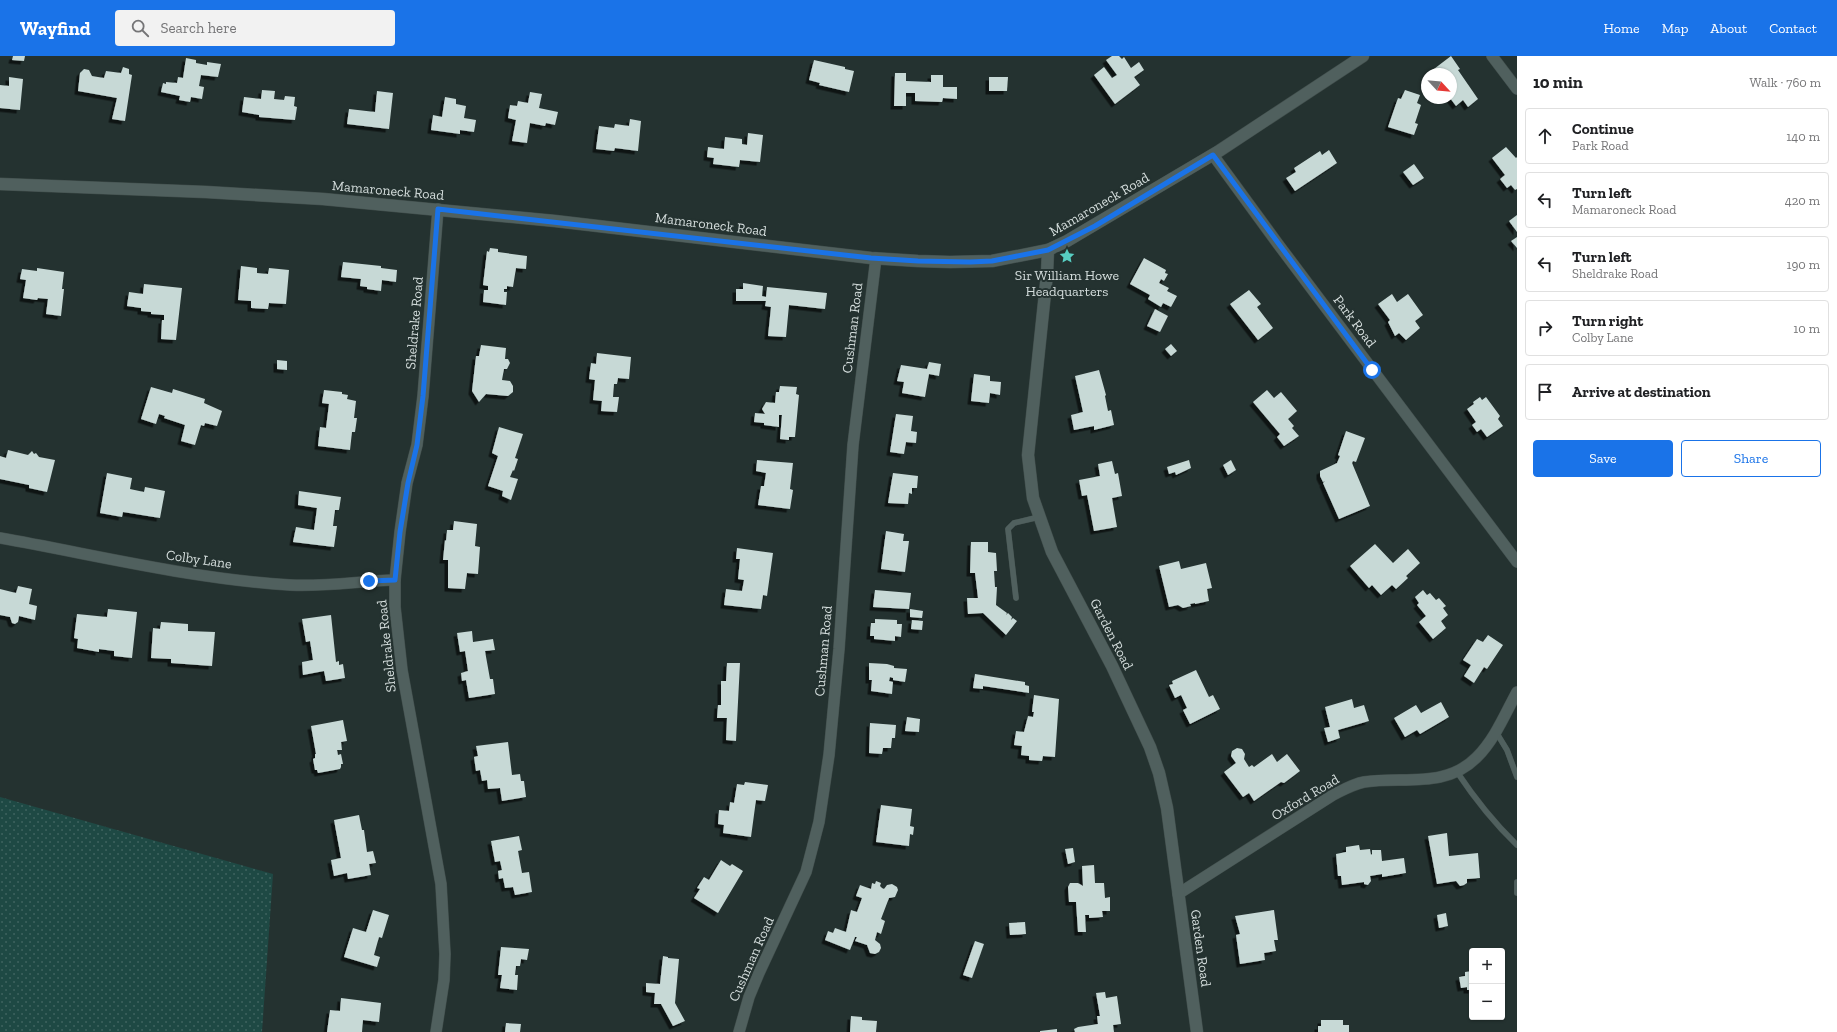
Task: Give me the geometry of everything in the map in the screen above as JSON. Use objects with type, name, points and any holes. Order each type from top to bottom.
[{"type":"street","name":"Mamaroneck Road","points":[[0,184],[231,193],[438,209],[876,258],[970,262],[992,261],[1048,250],[1095,226],[1213,155],[1363,56]]},
{"type":"street","points":[[1492,56],[1517,89]]},
{"type":"street","name":"Park Road","points":[[1213,155],[1517,562]]},
{"type":"street","name":"Sheldrake Road","points":[[436,1032],[444,980],[445,954],[441,884],[402,670],[395,607],[395,580],[401,525],[408,483],[417,445],[423,396],[438,209]]},
{"type":"street","name":"Garden Road","points":[[1048,250],[1047,274],[1028,455],[1033,498],[1052,552],[1112,666],[1150,747],[1160,773],[1167,808],[1197,1032]]},
{"type":"street","name":"Cushman Road","points":[[739,1032],[749,997],[759,973],[806,872],[819,822],[829,755],[838,657],[853,445],[876,258]]},
{"type":"street","name":"Colby Lane","points":[[0,538],[158,568],[267,583],[320,586],[395,580]]},
{"type":"street","name":"Oxford Road","points":[[1178,894],[1349,786],[1371,782],[1425,780],[1456,772],[1476,758],[1496,732],[1517,692]]},
{"type":"lane","points":[[1016,598],[1008,529],[1014,523],[1039,517]]},
{"type":"lane","points":[[1496,732],[1507,750],[1517,777]]},
{"type":"lane","points":[[1456,772],[1476,801],[1494,823],[1517,845]]},
{"type":"lane","points":[[1517,882],[1517,893]]},
{"type":"shaded area","points":[[0,797],[273,874],[262,1032],[0,1032]]},
{"type":"building","points":[[13,56],[25,56],[24,61],[12,60]]},
{"type":"building","points":[[1112,56],[1119,56],[1122,59],[1124,57],[1131,68],[1139,62],[1144,70],[1134,77],[1140,85],[1115,104],[1094,75],[1104,67],[1112,78],[1117,75],[1106,60]]},
{"type":"building","points":[[1451,56],[1460,69],[1458,70],[1478,99],[1468,107],[1463,100],[1456,106],[1454,104],[1457,104],[1457,68],[1435,68]]},
{"type":"building","points":[[186,58],[196,60],[196,63],[207,65],[207,62],[221,64],[218,77],[201,75],[199,86],[204,87],[202,99],[191,97],[190,102],[179,100],[180,96],[161,92],[163,83],[177,83],[178,77],[183,78]]},
{"type":"building","points":[[814,60],[845,67],[845,69],[854,71],[849,92],[819,85],[820,83],[809,80]]},
{"type":"building","points":[[123,67],[129,69],[129,74],[132,75],[125,121],[112,119],[117,98],[78,91],[80,73],[84,69],[89,70],[92,76],[104,78],[106,71],[121,73]]},
{"type":"building","points":[[895,73],[906,73],[906,81],[931,82],[931,75],[943,75],[943,87],[957,87],[957,99],[943,98],[942,102],[915,101],[915,93],[906,93],[906,106],[894,106]]},
{"type":"building","points":[[9,77],[23,79],[20,110],[0,108],[0,85],[9,86]]},
{"type":"building","points":[[989,77],[1008,77],[1007,91],[989,91]]},
{"type":"building","points":[[262,90],[275,91],[274,99],[284,100],[285,96],[295,97],[294,106],[297,107],[295,120],[259,117],[259,115],[242,112],[244,97],[261,99]]},
{"type":"building","points":[[1405,90],[1420,95],[1417,103],[1421,105],[1415,123],[1418,124],[1414,135],[1388,127],[1398,98],[1401,99]]},
{"type":"building","points":[[377,91],[393,93],[389,129],[347,124],[349,109],[375,112]]},
{"type":"building","points":[[530,92],[542,94],[539,108],[558,112],[555,125],[546,123],[545,126],[530,123],[527,143],[512,141],[516,120],[508,118],[510,105],[517,106],[518,101],[528,103]]},
{"type":"building","points":[[445,97],[456,99],[456,104],[466,106],[464,118],[476,120],[474,132],[460,130],[460,134],[431,130],[433,115],[442,117]]},
{"type":"building","points":[[630,119],[641,121],[638,151],[615,148],[614,151],[596,149],[599,126],[614,128],[615,124],[629,126]]},
{"type":"building","points":[[748,133],[763,135],[760,162],[740,160],[739,167],[713,164],[714,158],[707,157],[708,147],[724,149],[725,137],[742,139],[742,144],[747,145]]},
{"type":"building","points":[[1506,147],[1516,158],[1517,157],[1517,189],[1515,190],[1511,185],[1507,188],[1500,179],[1505,175],[1492,158]]},
{"type":"building","points":[[1329,150],[1337,163],[1295,191],[1286,178],[1296,172],[1294,168],[1320,151],[1322,155]]},
{"type":"building","points":[[1414,164],[1424,178],[1413,185],[1403,172]]},
{"type":"building","points":[[1517,215],[1517,232],[1509,221]]},
{"type":"building","points":[[1517,237],[1517,248],[1511,241]]},
{"type":"building","points":[[490,248],[498,249],[498,252],[527,256],[526,269],[516,268],[513,287],[507,286],[507,289],[504,289],[504,292],[507,292],[506,305],[483,302],[484,290],[488,290],[488,286],[483,285],[487,251],[489,252]]},
{"type":"building","points":[[1144,258],[1166,270],[1165,273],[1168,274],[1164,281],[1161,279],[1159,283],[1169,288],[1167,291],[1177,296],[1171,307],[1163,303],[1161,307],[1148,299],[1150,295],[1130,284]]},
{"type":"building","points":[[343,262],[381,266],[381,268],[397,270],[396,282],[382,280],[381,291],[367,289],[367,287],[360,286],[361,279],[341,277]]},
{"type":"building","points":[[241,266],[257,268],[257,273],[268,274],[269,268],[289,270],[286,304],[269,303],[268,309],[251,308],[251,301],[238,300]]},
{"type":"building","points":[[37,268],[64,272],[61,316],[46,314],[48,299],[38,298],[37,300],[23,298],[26,280],[20,279],[22,269],[37,271]]},
{"type":"building","points":[[743,283],[763,286],[762,296],[766,297],[767,287],[827,293],[825,309],[789,305],[786,337],[768,336],[771,307],[765,306],[766,301],[736,301],[736,289],[743,289]]},
{"type":"building","points":[[144,284],[182,288],[176,340],[161,339],[162,320],[164,320],[164,315],[151,314],[151,312],[141,311],[141,308],[127,306],[129,292],[143,294]]},
{"type":"building","points":[[1249,290],[1261,304],[1257,307],[1273,328],[1258,340],[1230,304]]},
{"type":"building","points":[[1392,294],[1397,302],[1408,294],[1423,315],[1415,321],[1420,328],[1406,340],[1399,333],[1395,336],[1388,322],[1390,320],[1378,304]]},
{"type":"building","points":[[1155,309],[1168,316],[1160,332],[1147,326]]},
{"type":"building","points":[[1171,344],[1177,351],[1171,356],[1165,349]]},
{"type":"building","points":[[481,345],[506,348],[505,359],[508,359],[510,363],[507,369],[504,369],[502,380],[510,381],[513,386],[513,392],[508,396],[486,394],[479,402],[472,391],[476,356],[479,356]]},
{"type":"building","points":[[597,353],[631,357],[629,379],[618,378],[617,384],[614,384],[613,397],[619,397],[617,412],[601,411],[602,401],[593,400],[595,380],[589,379],[591,363],[596,364]]},
{"type":"building","points":[[277,360],[287,361],[287,370],[277,369]]},
{"type":"building","points":[[929,362],[941,364],[939,376],[929,374],[925,397],[902,393],[904,382],[897,381],[901,365],[927,369]]},
{"type":"building","points":[[1099,370],[1106,395],[1108,411],[1111,410],[1114,425],[1094,430],[1094,426],[1074,430],[1071,415],[1083,412],[1075,376]]},
{"type":"building","points":[[974,374],[990,376],[990,381],[1001,382],[1000,395],[990,393],[989,403],[971,401]]},
{"type":"building","points":[[780,386],[797,387],[796,394],[799,395],[795,437],[789,437],[789,440],[780,439],[782,415],[779,415],[779,427],[754,422],[755,413],[765,414],[762,409],[766,402],[775,403],[776,392],[779,392]]},
{"type":"building","points":[[151,387],[172,393],[173,389],[205,399],[204,403],[222,411],[217,426],[205,423],[204,426],[201,425],[195,445],[181,441],[185,425],[164,418],[165,416],[159,414],[156,424],[141,419]]},
{"type":"building","points":[[324,390],[342,392],[342,394],[348,395],[347,399],[356,401],[354,418],[357,418],[355,432],[352,432],[350,450],[318,446],[320,427],[326,428],[329,404],[322,403]]},
{"type":"building","points":[[1267,390],[1274,398],[1281,392],[1297,411],[1288,419],[1294,426],[1292,428],[1299,436],[1284,446],[1277,437],[1280,434],[1253,402]]},
{"type":"building","points":[[1480,397],[1482,400],[1486,397],[1500,416],[1498,419],[1503,426],[1487,437],[1481,429],[1477,432],[1472,425],[1476,422],[1467,409]]},
{"type":"building","points":[[896,414],[913,416],[911,431],[917,432],[916,443],[906,442],[904,454],[890,452]]},
{"type":"building","points":[[499,427],[523,434],[515,458],[518,459],[514,471],[513,470],[510,477],[518,479],[511,500],[502,496],[503,491],[488,486],[498,456],[492,453]]},
{"type":"building","points":[[1346,431],[1365,438],[1356,462],[1353,461],[1352,463],[1370,506],[1339,519],[1323,483],[1325,481],[1323,482],[1320,476],[1320,471],[1337,463],[1340,456],[1338,455]]},
{"type":"building","points":[[8,450],[28,455],[32,451],[39,457],[55,460],[47,492],[29,488],[29,485],[0,479],[0,456],[6,458]]},
{"type":"building","points":[[757,460],[793,463],[790,489],[793,490],[790,509],[758,505],[761,486],[764,486],[766,473],[756,471]]},
{"type":"building","points":[[1189,460],[1191,468],[1176,475],[1175,472],[1169,474],[1167,467]]},
{"type":"building","points":[[1231,460],[1236,470],[1228,475],[1223,465]]},
{"type":"building","points":[[1112,461],[1115,474],[1118,473],[1122,496],[1112,498],[1117,527],[1094,531],[1087,495],[1082,496],[1079,480],[1100,476],[1098,464]]},
{"type":"building","points":[[107,473],[132,478],[130,489],[144,492],[145,487],[165,491],[160,518],[123,512],[122,517],[100,513]]},
{"type":"building","points":[[893,473],[918,476],[917,488],[912,488],[912,494],[909,493],[908,504],[888,503]]},
{"type":"building","points":[[299,491],[341,497],[339,510],[335,510],[333,526],[337,526],[334,547],[293,542],[296,527],[314,530],[317,508],[298,505]]},
{"type":"building","points":[[454,521],[477,524],[475,546],[480,547],[478,574],[467,573],[465,589],[448,588],[448,560],[443,560],[447,530],[453,530]]},
{"type":"building","points":[[886,531],[904,534],[903,541],[909,541],[905,572],[881,569]]},
{"type":"building","points":[[971,542],[988,542],[988,552],[996,553],[997,571],[994,571],[995,587],[997,587],[996,605],[1007,613],[1006,615],[1008,613],[1012,617],[1011,620],[1013,618],[1017,621],[1006,635],[983,613],[968,614],[967,598],[978,598],[975,573],[970,573]]},
{"type":"building","points":[[1375,544],[1393,563],[1408,549],[1420,563],[1406,576],[1408,578],[1396,589],[1392,585],[1381,595],[1372,585],[1369,588],[1350,566]]},
{"type":"building","points":[[737,548],[773,553],[767,596],[763,595],[761,609],[724,605],[726,589],[742,591],[744,580],[738,579],[740,559],[736,559]]},
{"type":"building","points":[[1179,561],[1181,569],[1206,563],[1212,588],[1207,589],[1209,601],[1190,604],[1191,606],[1183,608],[1178,605],[1169,607],[1159,566]]},
{"type":"building","points":[[18,586],[32,589],[29,604],[37,606],[35,620],[19,616],[18,622],[15,624],[12,623],[10,617],[0,615],[0,589],[16,593]]},
{"type":"building","points":[[875,590],[911,593],[909,609],[873,607]]},
{"type":"building","points":[[1423,590],[1427,595],[1430,593],[1436,600],[1439,598],[1446,606],[1443,608],[1448,615],[1441,621],[1446,628],[1433,639],[1419,622],[1426,616],[1417,605],[1419,603],[1415,597]]},
{"type":"building","points":[[108,609],[137,612],[132,658],[114,656],[114,651],[99,649],[99,652],[77,648],[78,639],[74,638],[77,614],[107,617]]},
{"type":"building","points":[[910,609],[923,611],[922,618],[910,617]]},
{"type":"building","points":[[331,615],[336,662],[339,661],[339,665],[343,664],[345,678],[326,681],[324,671],[303,675],[302,662],[313,660],[310,641],[306,642],[302,619]]},
{"type":"building","points":[[875,619],[897,620],[897,624],[902,624],[901,637],[895,636],[895,641],[874,639],[874,636],[870,636],[871,623],[875,623]]},
{"type":"building","points":[[912,620],[923,621],[922,630],[911,629]]},
{"type":"building","points":[[161,622],[188,624],[188,631],[215,632],[212,666],[171,663],[171,659],[151,658],[153,628],[160,629]]},
{"type":"building","points":[[472,631],[473,642],[493,639],[495,650],[485,651],[490,679],[493,679],[495,694],[469,698],[466,680],[462,681],[461,673],[468,671],[465,651],[460,652],[457,633]]},
{"type":"building","points":[[1488,635],[1503,645],[1487,669],[1484,667],[1474,683],[1464,676],[1471,665],[1463,660],[1477,639],[1483,642]]},
{"type":"building","points":[[727,663],[740,663],[736,741],[726,740],[727,718],[717,718],[718,705],[721,705],[721,681],[726,681]]},
{"type":"building","points":[[869,663],[887,664],[894,666],[894,668],[907,669],[905,682],[893,680],[893,678],[890,677],[889,681],[893,682],[892,694],[871,691],[872,680],[869,680]]},
{"type":"building","points":[[1196,670],[1209,697],[1213,695],[1220,709],[1190,724],[1183,710],[1187,708],[1181,695],[1175,698],[1169,685],[1173,684],[1172,681]]},
{"type":"building","points":[[975,674],[1025,682],[1025,685],[1029,686],[1029,693],[983,686],[983,689],[973,688]]},
{"type":"building","points":[[1034,695],[1059,699],[1055,757],[1043,756],[1042,761],[1029,760],[1029,756],[1021,755],[1022,746],[1014,745],[1016,731],[1024,732],[1028,716],[1033,717],[1034,712],[1032,712]]},
{"type":"building","points":[[1352,699],[1354,708],[1364,705],[1369,721],[1338,730],[1340,738],[1328,742],[1324,728],[1330,727],[1325,707]]},
{"type":"building","points":[[1441,702],[1449,717],[1420,734],[1417,730],[1405,737],[1394,718],[1416,705],[1421,713]]},
{"type":"building","points":[[907,717],[920,719],[919,732],[905,731]]},
{"type":"building","points":[[343,720],[347,741],[341,742],[342,750],[337,750],[338,755],[341,754],[343,764],[341,764],[340,769],[318,773],[317,770],[315,770],[313,759],[315,758],[316,754],[311,726]]},
{"type":"building","points":[[870,723],[896,725],[895,738],[892,738],[891,748],[883,748],[882,754],[869,753]]},
{"type":"building","points":[[508,742],[512,775],[520,774],[521,781],[524,781],[526,797],[502,801],[500,788],[488,789],[487,780],[482,781],[480,770],[476,771],[474,757],[478,756],[476,746]]},
{"type":"building","points":[[1237,748],[1242,749],[1245,754],[1244,759],[1249,767],[1252,765],[1254,767],[1272,754],[1277,762],[1287,754],[1300,771],[1284,783],[1281,782],[1254,801],[1249,793],[1243,797],[1224,772],[1236,763],[1231,756],[1232,751]]},
{"type":"building","points":[[745,782],[768,785],[765,801],[756,800],[751,837],[723,833],[724,825],[718,824],[719,810],[729,811],[730,802],[734,803],[737,784],[744,785]]},
{"type":"building","points":[[881,805],[912,809],[910,826],[914,827],[913,835],[910,834],[909,846],[876,842]]},
{"type":"building","points":[[359,815],[362,830],[364,830],[367,852],[373,851],[376,863],[369,864],[371,875],[348,879],[347,873],[334,876],[331,860],[341,858],[334,820]]},
{"type":"building","points":[[1447,833],[1449,856],[1478,853],[1480,878],[1467,879],[1467,883],[1460,886],[1456,881],[1437,884],[1428,836]]},
{"type":"building","points":[[519,836],[522,850],[518,851],[522,873],[529,872],[532,892],[515,895],[513,887],[505,888],[503,878],[499,879],[498,871],[502,870],[500,861],[495,862],[491,841]]},
{"type":"building","points":[[1359,845],[1360,850],[1370,849],[1371,855],[1372,850],[1381,850],[1382,861],[1404,858],[1406,873],[1382,877],[1382,874],[1370,876],[1371,881],[1368,885],[1364,884],[1364,882],[1342,885],[1341,876],[1338,876],[1336,854],[1346,852],[1346,847]]},
{"type":"building","points":[[1073,848],[1075,862],[1068,864],[1065,849]]},
{"type":"building","points":[[721,860],[730,866],[732,864],[743,871],[718,913],[694,898],[700,889],[697,888],[704,877],[709,880]]},
{"type":"building","points":[[1094,865],[1095,883],[1104,883],[1105,898],[1110,897],[1110,911],[1102,911],[1103,917],[1089,918],[1089,915],[1085,915],[1086,932],[1078,932],[1076,902],[1069,902],[1068,887],[1070,883],[1078,883],[1083,886],[1082,866]]},
{"type":"building","points":[[876,881],[881,883],[880,886],[884,889],[887,885],[892,884],[897,887],[898,890],[895,897],[889,898],[881,919],[885,921],[881,934],[877,932],[875,940],[880,944],[881,948],[879,952],[875,954],[870,953],[867,945],[855,941],[857,937],[855,937],[850,950],[825,940],[828,931],[833,933],[835,928],[846,932],[851,910],[857,912],[862,898],[856,896],[860,885],[871,889],[872,883],[875,884]]},
{"type":"building","points":[[373,910],[389,915],[382,938],[379,937],[374,955],[380,957],[377,967],[344,957],[353,928],[366,932]]},
{"type":"building","points":[[1274,910],[1278,940],[1274,940],[1276,951],[1264,953],[1265,960],[1240,964],[1236,935],[1240,934],[1235,916]]},
{"type":"building","points":[[1446,913],[1448,926],[1439,928],[1437,915]]},
{"type":"building","points":[[1025,922],[1026,934],[1010,935],[1009,923]]},
{"type":"building","points":[[975,941],[984,944],[972,978],[963,975]]},
{"type":"building","points":[[501,947],[529,949],[527,960],[521,959],[520,966],[516,966],[515,975],[518,975],[517,990],[500,988],[502,975],[498,975]]},
{"type":"building","points":[[663,956],[679,959],[675,1003],[685,1021],[673,1026],[661,1004],[654,1004],[655,993],[646,992],[646,983],[660,984]]},
{"type":"building","points":[[1469,971],[1469,990],[1467,990],[1467,987],[1461,988],[1459,977],[1465,976],[1465,972]]},
{"type":"building","points":[[1105,992],[1106,998],[1117,996],[1121,1024],[1113,1025],[1114,1032],[1075,1032],[1074,1029],[1078,1027],[1098,1024],[1097,1016],[1100,1016],[1096,993]]},
{"type":"building","points":[[341,998],[381,1003],[379,1022],[363,1020],[362,1032],[327,1032],[330,1010],[340,1011]]},
{"type":"building","points":[[851,1016],[862,1017],[862,1020],[877,1021],[876,1032],[850,1032]]},
{"type":"building","points":[[1321,1020],[1343,1020],[1343,1025],[1349,1025],[1349,1032],[1318,1032],[1318,1026],[1321,1026]]},
{"type":"building","points":[[506,1023],[521,1024],[520,1032],[505,1032]]},
{"type":"building","points":[[1057,1029],[1057,1032],[1040,1032],[1040,1031]]},
{"type":"place","name":"Sir William Howe Headquarters","points":[[1067,256]]},
{"type":"route","points":[[369,581],[395,580],[400,532],[408,483],[417,445],[423,396],[438,209],[515,216],[541,221],[555,221],[871,258],[950,262],[992,261],[1048,250],[1067,241],[1095,226],[1213,155],[1372,370]]}]
